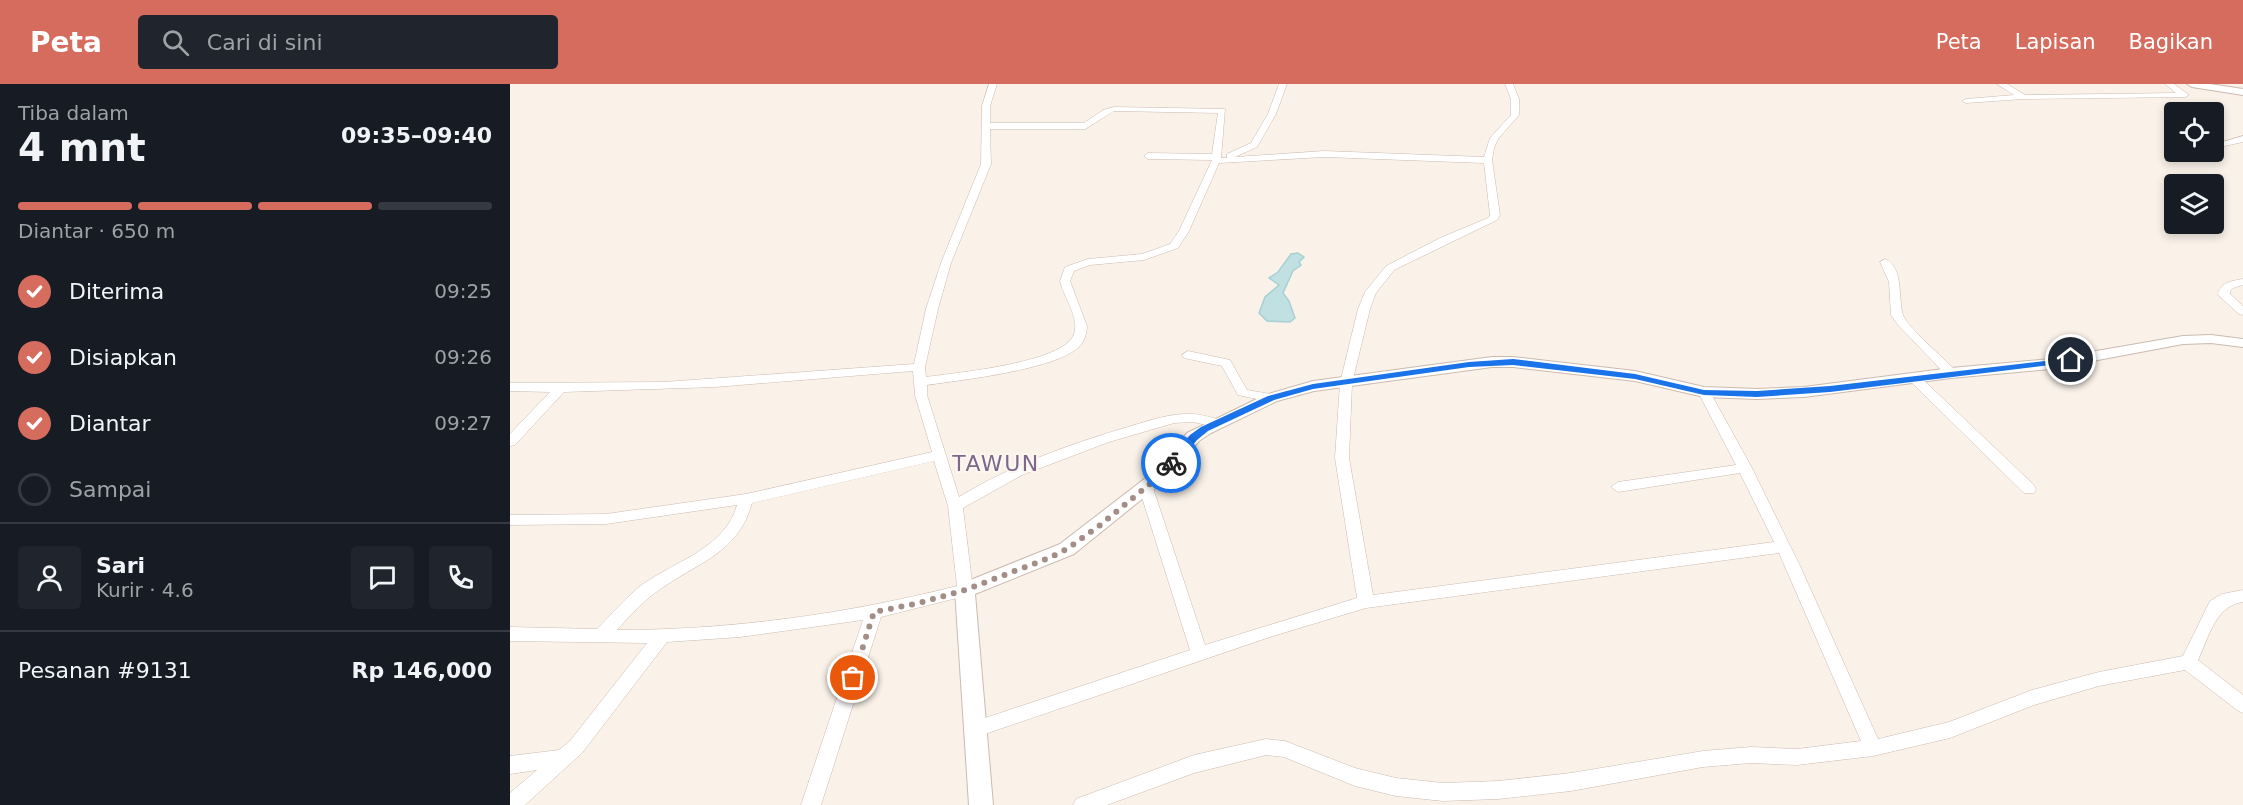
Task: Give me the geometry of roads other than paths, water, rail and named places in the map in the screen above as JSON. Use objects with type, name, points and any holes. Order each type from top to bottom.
[{"type":"street","points":[[977,804],[976,729],[965,590],[955,506],[938,455],[919,382],[919,367],[932,309],[946,263],[986,164],[988,151],[984,104],[993,84]]},
{"type":"street","points":[[1216,159],[1254,145],[1272,114],[1283,84]]},
{"type":"street","points":[[1366,602],[1342,458],[1346,383],[1364,309],[1379,279],[1390,268],[1492,220],[1495,215],[1488,160],[1494,138],[1515,115],[1515,99],[1509,84]]},
{"type":"street","points":[[2001,84],[2023,97]]},
{"type":"street","points":[[1966,101],[2023,97],[2185,95],[2169,84]]},
{"type":"street","points":[[2192,84],[2243,92]]},
{"type":"street","points":[[919,382],[1015,368],[1073,345],[1080,338],[1081,332],[1075,304],[1065,281],[1069,269],[1088,262],[1144,257],[1174,246],[1184,231],[1216,159],[1222,111],[1114,109],[1105,112],[1091,124],[1082,126],[985,126]]},
{"type":"street","points":[[2224,143],[2243,139]]},
{"type":"street","points":[[1148,156],[1216,159],[1324,154],[1488,160]]},
{"type":"street","points":[[1885,262],[1894,282],[1897,315],[1951,373]]},
{"type":"street","points":[[2243,282],[2228,286],[2224,291],[2224,295],[2243,312]]},
{"type":"street","points":[[510,634],[662,636],[778,627],[874,612],[919,603],[965,590],[1067,549],[1162,474],[1193,437],[1216,423],[1271,398],[1305,388],[1469,364],[1513,362],[1635,376],[1704,392],[1757,394],[1804,392],[1951,373],[2050,364],[2184,340],[2211,339],[2243,343]]},
{"type":"street","points":[[1188,355],[1226,363],[1237,389],[1242,393],[1271,398]]},
{"type":"street","points":[[510,387],[560,389],[681,386],[919,367]]},
{"type":"street","points":[[1914,378],[2029,489]]},
{"type":"street","points":[[510,442],[560,389]]},
{"type":"street","points":[[1704,392],[1745,468],[1822,628],[1873,748]]},
{"type":"street","points":[[955,506],[1012,473],[1050,457],[1112,436],[1190,417],[1216,423]]},
{"type":"street","points":[[510,520],[606,519],[746,499],[938,455]]},
{"type":"street","points":[[1618,487],[1745,468]]},
{"type":"street","points":[[1146,488],[1200,654]]},
{"type":"street","points":[[602,635],[633,601],[650,588],[701,560],[723,542],[741,518],[746,499]]},
{"type":"street","points":[[976,729],[1284,626],[1366,602],[1782,548]]},
{"type":"street","points":[[2188,662],[2216,606],[2228,598],[2243,596]]},
{"type":"street","points":[[810,805],[874,612]]},
{"type":"street","points":[[511,805],[564,758],[600,718],[662,636]]},
{"type":"street","points":[[1083,805],[1194,764],[1266,747],[1285,749],[1355,777],[1396,788],[1443,792],[1498,790],[1571,782],[1703,759],[1751,755],[1797,757],[1873,748],[1950,730],[2032,698],[2088,682],[2188,662],[2243,705]]},
{"type":"street","points":[[510,765],[564,758]]},
{"type":"water","points":[[1298,253],[1304,257],[1299,262],[1301,265],[1293,271],[1283,293],[1289,301],[1295,318],[1290,322],[1267,321],[1259,313],[1265,297],[1279,285],[1269,278],[1278,272],[1291,254]]},
{"type":"district","name":"TAWUN","points":[[996,463]]}]
